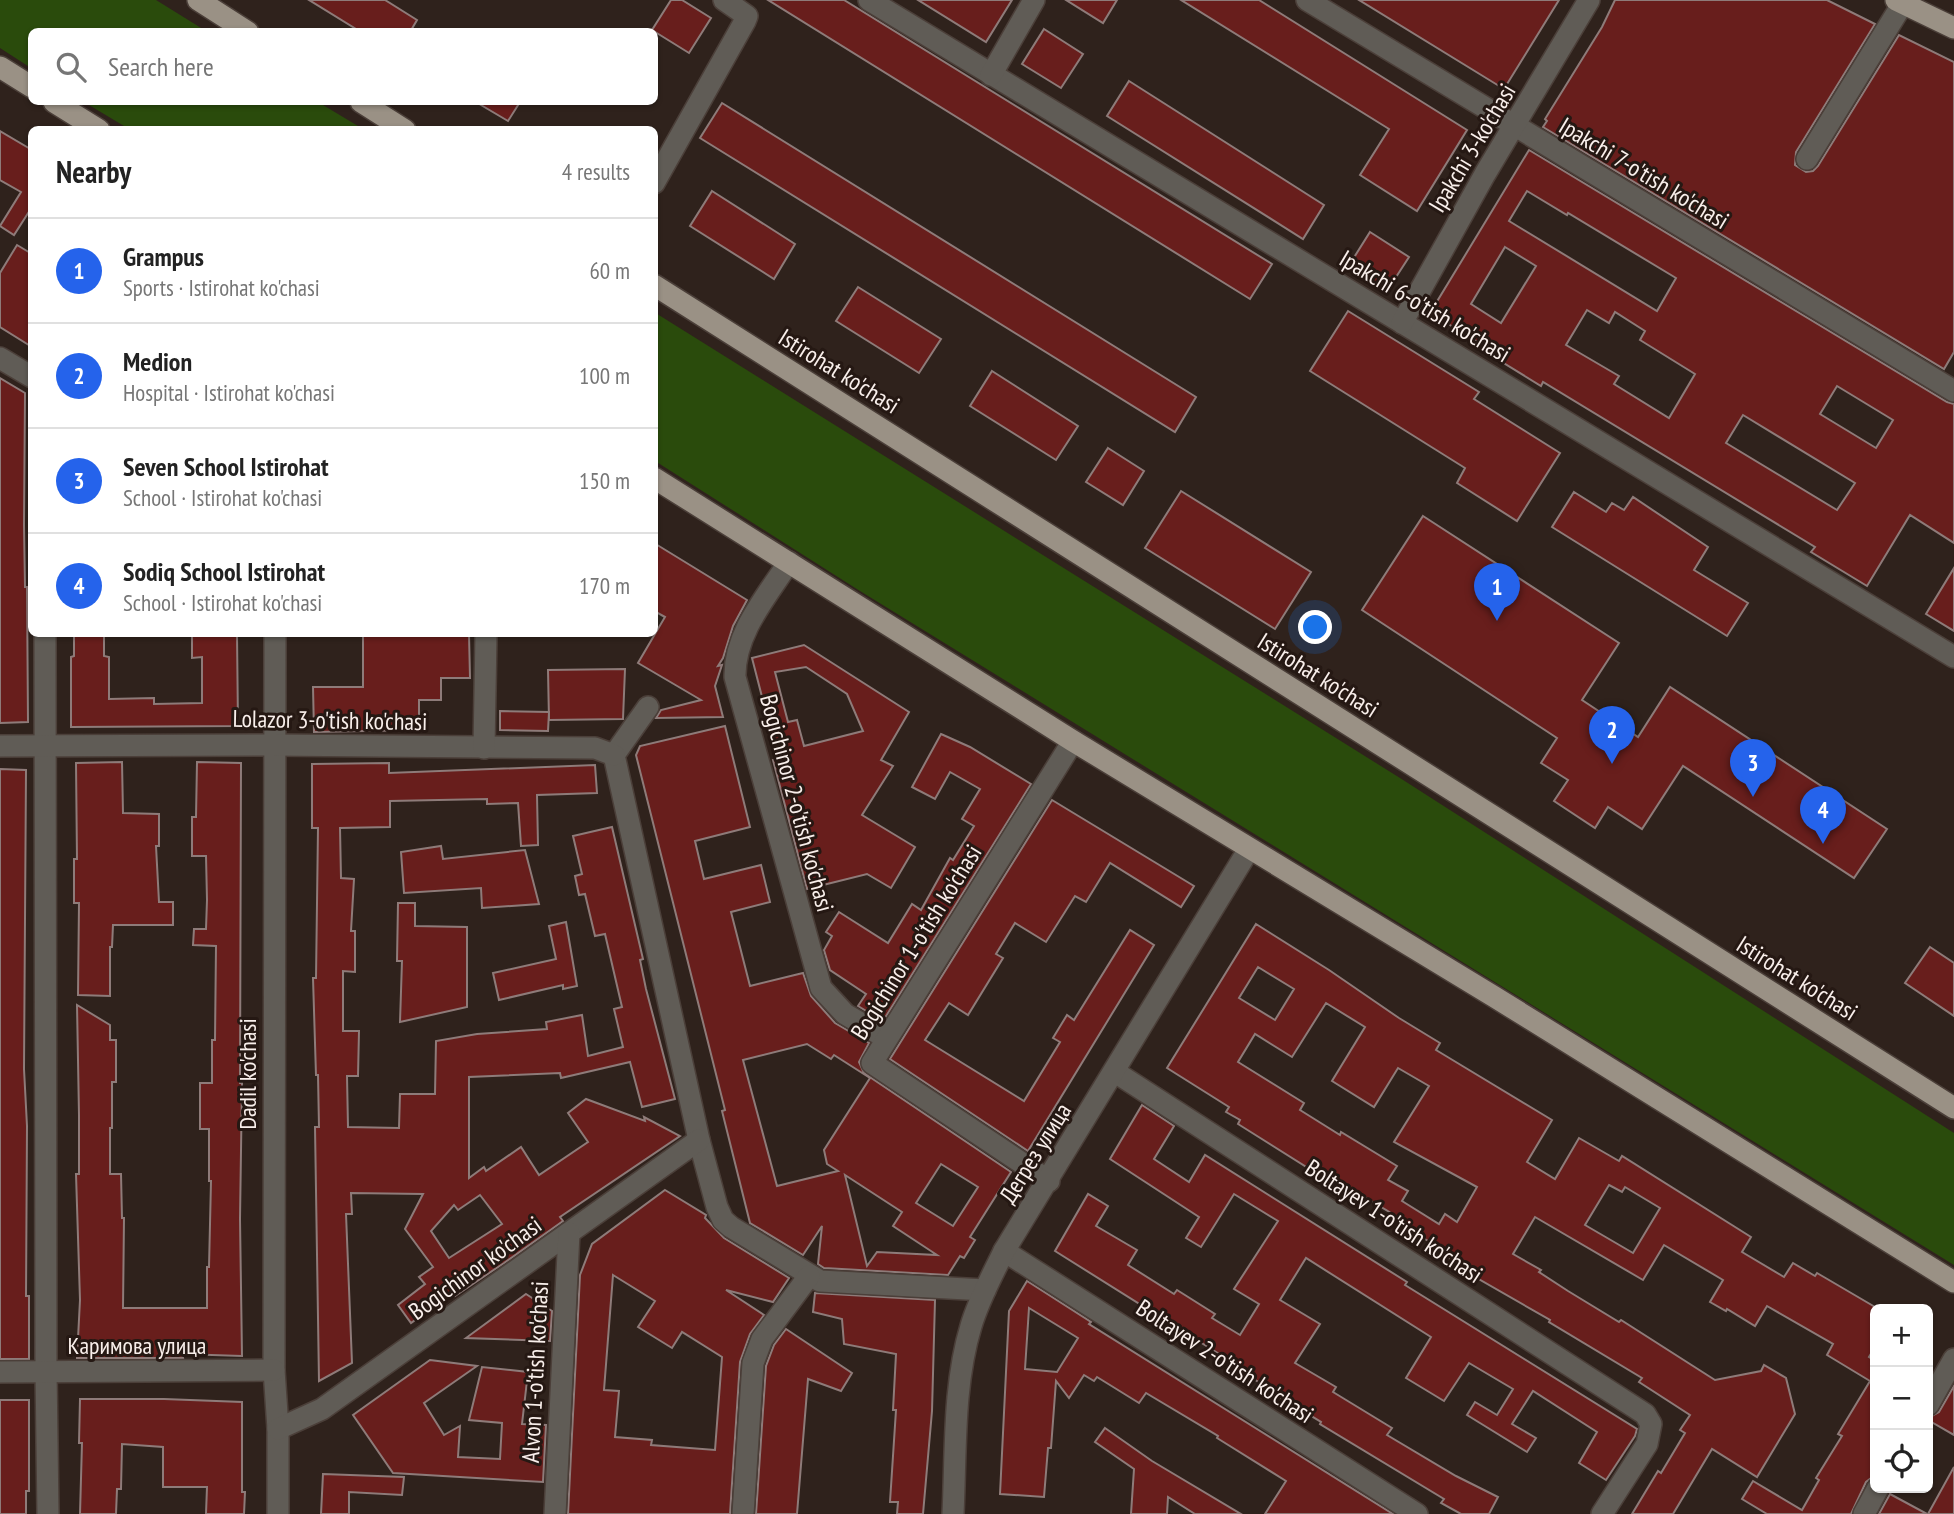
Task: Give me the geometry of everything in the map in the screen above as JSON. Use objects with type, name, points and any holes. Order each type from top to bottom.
[{"type":"main road","points":[[198,0],[242,28]]},
{"type":"main road","points":[[1900,1],[1954,28]]},
{"type":"main road","points":[[0,67],[28,84]]},
{"type":"main road","points":[[59,105],[93,126]]},
{"type":"main road","points":[[365,105],[399,126]]},
{"type":"main road","name":"Istirohat ko'chasi","points":[[658,288],[1954,1108]]},
{"type":"main road","points":[[658,480],[1073,741],[1954,1282]]},
{"type":"street","points":[[658,176],[747,16],[724,0]]},
{"type":"street","name":"Ipakchi 6-o'tish ko'chasi","points":[[869,0],[1954,657]]},
{"type":"street","points":[[991,75],[1034,0]]},
{"type":"street","name":"Ipakchi 7-o'tish ko'chasi","points":[[1307,0],[1952,384]]},
{"type":"street","name":"Ipakchi 3-ko'chasi","points":[[1402,323],[1485,174],[1589,0]]},
{"type":"street","points":[[1807,159],[1900,1]]},
{"type":"street","points":[[0,358],[28,375]]},
{"type":"street","name":"Bogichinor 2-o'tish ko'chasi","points":[[789,562],[746,631],[734,658],[735,677],[821,988],[845,1014],[886,1038]]},
{"type":"street","points":[[45,637],[48,1514]]},
{"type":"street","name":"Dadil ko'chasi","points":[[275,637],[274,1370],[278,1429],[278,1514]]},
{"type":"street","points":[[484,748],[486,637]]},
{"type":"street","points":[[648,707],[614,755],[699,1140],[723,1220],[820,1281],[985,1290]]},
{"type":"street","name":"Bogichinor 1-o'tish ko'chasi","points":[[1049,1181],[872,1063],[1073,741]]},
{"type":"street","name":"Lolazor 3-o'tish ko'chasi","points":[[0,746],[595,748],[614,755]]},
{"type":"street","name":"Дегрез улица","points":[[953,1514],[961,1373],[970,1328],[985,1290],[1004,1251],[1249,849]]},
{"type":"street","name":"Boltayev 1-o'tish ko'chasi","points":[[1115,1072],[1645,1414],[1651,1424],[1647,1444],[1602,1514]]},
{"type":"street","name":"Bogichinor ko'chasi","points":[[278,1429],[322,1409],[699,1140]]},
{"type":"street","name":"Alvon 1-o'tish ko'chasi","points":[[555,1514],[569,1233]]},
{"type":"street","name":"Boltayev 2-o'tish ko'chasi","points":[[1004,1251],[1417,1514]]},
{"type":"street","points":[[743,1514],[753,1363],[762,1339],[809,1276]]},
{"type":"street","points":[[1933,1396],[1954,1359]]},
{"type":"street","name":"Каримова улица","points":[[0,1372],[274,1370]]},
{"type":"street","points":[[1864,1514],[1875,1493]]},
{"type":"green space","points":[[0,0],[156,0],[201,28],[28,28],[28,66],[0,48]]},
{"type":"green space","points":[[89,105],[323,105],[358,126],[124,126]]},
{"type":"green space","points":[[658,314],[1400,778],[1954,1133],[1954,1265],[860,591],[658,463]]},
{"type":"building","points":[[309,0],[385,0],[417,20],[412,28],[354,28]]},
{"type":"building","points":[[671,0],[682,0],[711,18],[689,53],[658,34],[658,28],[653,28]]},
{"type":"building","points":[[768,0],[844,0],[1272,264],[1250,299]]},
{"type":"building","points":[[918,0],[1012,0],[986,42]]},
{"type":"building","points":[[1066,0],[1117,0],[1103,23]]},
{"type":"building","points":[[1181,0],[1259,0],[1467,130],[1417,211],[1360,175],[1389,129]]},
{"type":"building","points":[[1359,0],[1559,0],[1504,89]]},
{"type":"building","points":[[1615,0],[1827,0],[1875,24],[1796,152],[1795,165],[1806,172],[1813,171],[1818,166],[1899,35],[1954,62],[1954,352],[1944,369],[1543,127],[1547,121],[1545,119],[1602,27]]},
{"type":"building","points":[[1044,29],[1083,54],[1061,88],[1022,64]]},
{"type":"building","points":[[1129,81],[1324,205],[1303,239],[1107,116]]},
{"type":"building","points":[[722,103],[1196,397],[1175,432],[700,138]]},
{"type":"building","points":[[481,105],[518,105],[508,121]]},
{"type":"building","points":[[0,131],[28,148],[28,213],[14,235],[0,226],[21,192],[0,180]]},
{"type":"building","points":[[1529,150],[1954,404],[1954,543],[1910,515],[1867,586],[1811,552],[1815,547],[1543,382],[1541,386],[1484,351],[1486,347],[1430,313]],"holes":[[[1527,191],[1676,278],[1657,311],[1509,221]],[[1505,247],[1536,266],[1501,323],[1471,304]],[[1587,310],[1609,323],[1615,312],[1645,331],[1640,340],[1695,374],[1669,418],[1614,384],[1619,376],[1566,345]],[[1837,386],[1893,420],[1876,448],[1820,414]],[[1743,415],[1855,483],[1837,510],[1726,443]]]},
{"type":"building","points":[[712,191],[795,244],[774,279],[690,226]]},
{"type":"building","points":[[1370,232],[1409,257],[1387,291],[1348,267]]},
{"type":"building","points":[[17,245],[28,252],[28,344],[0,327],[0,273]]},
{"type":"building","points":[[858,287],[941,339],[919,373],[836,321]]},
{"type":"building","points":[[1348,311],[1479,392],[1474,399],[1560,453],[1517,521],[1457,483],[1465,468],[1310,371]]},
{"type":"building","points":[[992,371],[1078,426],[1056,460],[970,406]]},
{"type":"building","points":[[0,378],[25,393],[24,525],[28,722],[0,723]]},
{"type":"building","points":[[1108,448],[1144,471],[1123,505],[1086,482]]},
{"type":"building","points":[[1181,491],[1311,572],[1275,629],[1145,548]]},
{"type":"building","points":[[1574,492],[1606,512],[1612,503],[1624,510],[1633,497],[1708,547],[1694,570],[1748,603],[1727,636],[1552,527]]},
{"type":"building","points":[[1423,516],[1619,643],[1582,700],[1638,737],[1670,687],[1887,829],[1854,878],[1683,766],[1642,829],[1608,807],[1595,828],[1554,801],[1568,780],[1541,763],[1557,738],[1362,610]]},
{"type":"building","points":[[658,545],[747,600],[733,626],[718,666],[722,665],[715,686],[723,717],[656,718],[661,710],[701,700],[638,663],[653,637],[658,637],[658,629],[665,617],[658,613]]},
{"type":"building","points":[[1954,568],[1954,631],[1926,614]]},
{"type":"building","points":[[74,637],[104,637],[104,656],[109,657],[109,699],[154,698],[154,704],[202,703],[202,657],[192,658],[192,637],[237,637],[238,726],[71,727],[71,657],[74,656]]},
{"type":"building","points":[[363,637],[469,637],[470,678],[441,678],[441,700],[419,700],[419,730],[314,732],[313,687],[363,687]]},
{"type":"building","points":[[804,645],[909,712],[881,760],[893,766],[862,815],[915,847],[891,888],[867,874],[807,889],[773,760],[778,759],[752,658]],"holes":[[[806,667],[847,694],[863,731],[804,746],[797,720],[788,722],[775,672]]]},
{"type":"building","points":[[625,669],[623,719],[549,720],[548,670]]},
{"type":"building","points":[[500,711],[549,712],[548,731],[500,730]]},
{"type":"building","points":[[725,726],[750,827],[695,841],[704,879],[761,865],[770,902],[731,912],[750,986],[803,973],[811,996],[835,1023],[869,1043],[859,1062],[864,1073],[1011,1172],[970,1237],[975,1240],[964,1258],[960,1256],[948,1275],[824,1268],[818,1264],[822,1226],[803,1255],[750,1223],[722,1111],[725,1110],[636,755],[640,746]],"holes":[[[807,1044],[831,1059],[834,1055],[870,1078],[824,1150],[827,1164],[838,1171],[777,1186],[743,1060]],[[941,1164],[978,1187],[953,1226],[916,1203]],[[845,1175],[902,1212],[893,1226],[937,1255],[877,1252],[867,1266]]]},
{"type":"building","points":[[941,734],[970,747],[1031,784],[883,1021],[858,1006],[866,994],[830,970],[824,950],[832,936],[826,932],[839,912],[888,943],[912,904],[921,910],[950,858],[953,860],[974,826],[962,819],[980,789],[950,772],[935,799],[912,787]]},
{"type":"building","points":[[122,762],[123,813],[159,814],[159,846],[156,846],[159,902],[173,902],[173,925],[113,925],[110,996],[78,995],[79,903],[74,903],[74,859],[77,859],[76,763]]},
{"type":"building","points":[[197,762],[241,763],[242,1356],[182,1354],[183,1358],[77,1358],[80,1300],[76,1174],[79,1174],[77,1005],[110,1025],[110,1040],[116,1040],[116,1082],[112,1082],[110,1174],[121,1174],[124,1218],[123,1308],[207,1308],[211,1181],[209,1129],[200,1129],[200,1083],[212,1083],[216,946],[193,945],[194,929],[206,929],[207,900],[206,856],[192,856]]},
{"type":"building","points":[[389,763],[389,773],[595,765],[597,793],[537,795],[538,845],[521,846],[518,803],[487,804],[487,799],[390,801],[390,827],[340,828],[341,878],[354,879],[351,931],[355,931],[355,972],[343,971],[343,1031],[359,1031],[358,1076],[347,1076],[348,1127],[399,1128],[400,1094],[435,1094],[436,1041],[477,1034],[547,1029],[546,1022],[582,1015],[588,1056],[623,1047],[614,1009],[622,1007],[605,934],[595,936],[585,894],[579,895],[575,876],[582,874],[573,836],[612,827],[643,959],[640,960],[646,989],[675,1099],[642,1107],[630,1062],[561,1078],[560,1073],[469,1077],[469,1178],[484,1167],[486,1171],[521,1147],[539,1175],[588,1142],[568,1113],[586,1099],[645,1121],[644,1117],[680,1136],[560,1217],[563,1221],[504,1263],[455,1296],[452,1293],[411,1323],[398,1305],[425,1284],[419,1277],[433,1267],[405,1229],[423,1194],[351,1193],[352,1214],[346,1214],[352,1363],[319,1381],[315,1127],[319,1127],[313,978],[316,978],[318,828],[312,828],[312,764]],"holes":[[[480,1195],[502,1224],[449,1258],[431,1231],[454,1205],[458,1210]]]},
{"type":"building","points":[[0,769],[26,770],[24,1069],[29,1359],[0,1359]]},
{"type":"building","points":[[1052,800],[1194,886],[1181,907],[1110,863],[1086,902],[1075,896],[1046,942],[1015,923],[996,954],[1003,958],[968,1015],[949,1003],[925,1040],[1024,1101],[1060,1042],[1053,1038],[1067,1015],[1074,1020],[1130,930],[1154,945],[1028,1151],[890,1059]]},
{"type":"building","points":[[441,846],[443,859],[525,850],[539,904],[482,908],[481,888],[404,893],[401,852]]},
{"type":"building","points":[[398,903],[415,903],[415,926],[467,927],[467,1007],[400,1022],[402,961],[397,961]]},
{"type":"building","points":[[566,922],[577,986],[563,989],[563,985],[499,1000],[493,973],[556,959],[549,926]]},
{"type":"building","points":[[1256,924],[1440,1043],[1436,1050],[1552,1120],[1527,1162],[1555,1179],[1579,1138],[1619,1161],[1622,1156],[1751,1237],[1742,1252],[1784,1277],[1793,1263],[1815,1276],[1817,1273],[1870,1304],[1870,1381],[1827,1355],[1833,1344],[1767,1306],[1755,1326],[1710,1302],[1723,1280],[1664,1245],[1643,1280],[1535,1217],[1513,1254],[1541,1270],[1539,1272],[1568,1291],[1619,1322],[1621,1320],[1715,1380],[1761,1371],[1764,1365],[1786,1378],[1795,1414],[1757,1477],[1712,1449],[1673,1514],[1632,1514],[1685,1433],[1680,1430],[1690,1415],[1639,1382],[1642,1378],[1477,1278],[1479,1276],[1438,1251],[1440,1248],[1398,1223],[1401,1219],[1317,1171],[1316,1173],[1238,1124],[1240,1120],[1226,1112],[1229,1107],[1167,1068]],"holes":[[[1258,967],[1294,989],[1275,1020],[1239,998]],[[1326,1003],[1365,1027],[1332,1081],[1374,1107],[1398,1068],[1429,1086],[1394,1142],[1477,1187],[1457,1222],[1445,1214],[1439,1224],[1402,1201],[1408,1191],[1388,1180],[1397,1166],[1300,1110],[1304,1103],[1238,1062],[1255,1034],[1292,1057]],[[1609,1185],[1622,1192],[1625,1187],[1660,1208],[1633,1253],[1585,1225]]]},
{"type":"building","points":[[1930,947],[1954,963],[1954,1016],[1905,983]]},
{"type":"building","points":[[1142,1105],[1174,1126],[1154,1159],[1189,1182],[1205,1155],[1407,1282],[1405,1285],[1637,1429],[1606,1480],[1579,1463],[1597,1432],[1533,1391],[1512,1424],[1536,1438],[1527,1452],[1467,1415],[1475,1402],[1497,1415],[1513,1389],[1469,1363],[1444,1401],[1406,1378],[1431,1337],[1306,1258],[1280,1300],[1320,1324],[1295,1363],[1336,1387],[1333,1392],[1392,1428],[1387,1435],[1456,1476],[1498,1497],[1489,1514],[1461,1514],[1441,1503],[1444,1499],[1320,1424],[1321,1422],[1280,1397],[1282,1396],[1242,1372],[1243,1369],[1055,1251],[1088,1194],[1108,1206],[1096,1226],[1137,1250],[1128,1265],[1174,1294],[1177,1290],[1215,1314],[1212,1318],[1240,1335],[1259,1304],[1234,1289],[1278,1221],[1234,1194],[1201,1247],[1186,1238],[1199,1217],[1110,1159]]},
{"type":"building","points":[[665,1190],[706,1215],[705,1218],[724,1238],[789,1278],[773,1302],[726,1290],[764,1315],[750,1334],[740,1362],[730,1514],[568,1514],[580,1275],[592,1244]],"holes":[[[613,1275],[655,1301],[638,1327],[672,1348],[682,1332],[722,1357],[715,1450],[651,1445],[652,1440],[615,1437],[619,1391],[604,1390]]]},
{"type":"building","points":[[1027,1281],[1091,1322],[1089,1324],[1393,1514],[1265,1514],[1286,1481],[1146,1393],[1139,1403],[1097,1377],[1094,1381],[1084,1375],[1069,1398],[1056,1381],[1044,1497],[1000,1494],[1009,1311]],"holes":[[[1029,1308],[1078,1338],[1057,1372],[1025,1369]]]},
{"type":"building","points":[[815,1293],[935,1300],[932,1411],[923,1514],[897,1514],[898,1502],[890,1502],[896,1410],[893,1410],[896,1354],[844,1344],[842,1319],[813,1312]]},
{"type":"building","points":[[526,1294],[552,1311],[550,1341],[466,1338]]},
{"type":"building","points":[[786,1329],[852,1373],[841,1391],[808,1379],[797,1514],[756,1514],[766,1366],[774,1345]]},
{"type":"building","points":[[430,1360],[477,1366],[424,1403],[444,1435],[460,1426],[458,1457],[500,1459],[502,1423],[469,1420],[482,1367],[528,1372],[522,1424],[546,1425],[543,1482],[393,1473],[353,1415]]},
{"type":"building","points":[[1870,1381],[1870,1479],[1851,1514],[1767,1514],[1742,1499],[1753,1481],[1802,1510],[1819,1480],[1816,1478],[1842,1436],[1838,1434]]},
{"type":"building","points":[[1954,1386],[1954,1435],[1933,1423],[1933,1415],[1939,1412]]},
{"type":"building","points":[[80,1399],[242,1402],[244,1514],[206,1514],[207,1487],[163,1487],[163,1447],[122,1444],[121,1489],[117,1489],[116,1514],[80,1514]]},
{"type":"building","points":[[0,1400],[29,1400],[29,1491],[26,1491],[26,1514],[0,1514]]},
{"type":"building","points":[[1105,1428],[1152,1461],[1241,1514],[1195,1514],[1168,1497],[1167,1514],[1131,1514],[1134,1469],[1095,1442]]},
{"type":"building","points":[[1954,1467],[1954,1514],[1928,1514]]},
{"type":"building","points":[[323,1474],[404,1477],[402,1495],[349,1492],[349,1514],[321,1514]]},
{"type":"building","points":[[1890,1494],[1927,1514],[1879,1514]]},
{"type":"place","name":"Grampus","points":[[1497,621]]},
{"type":"place","name":"Medion","points":[[1612,764]]},
{"type":"place","name":"Seven School Istirohat","points":[[1753,797]]},
{"type":"place","name":"Sodiq School Istirohat","points":[[1823,844]]}]
